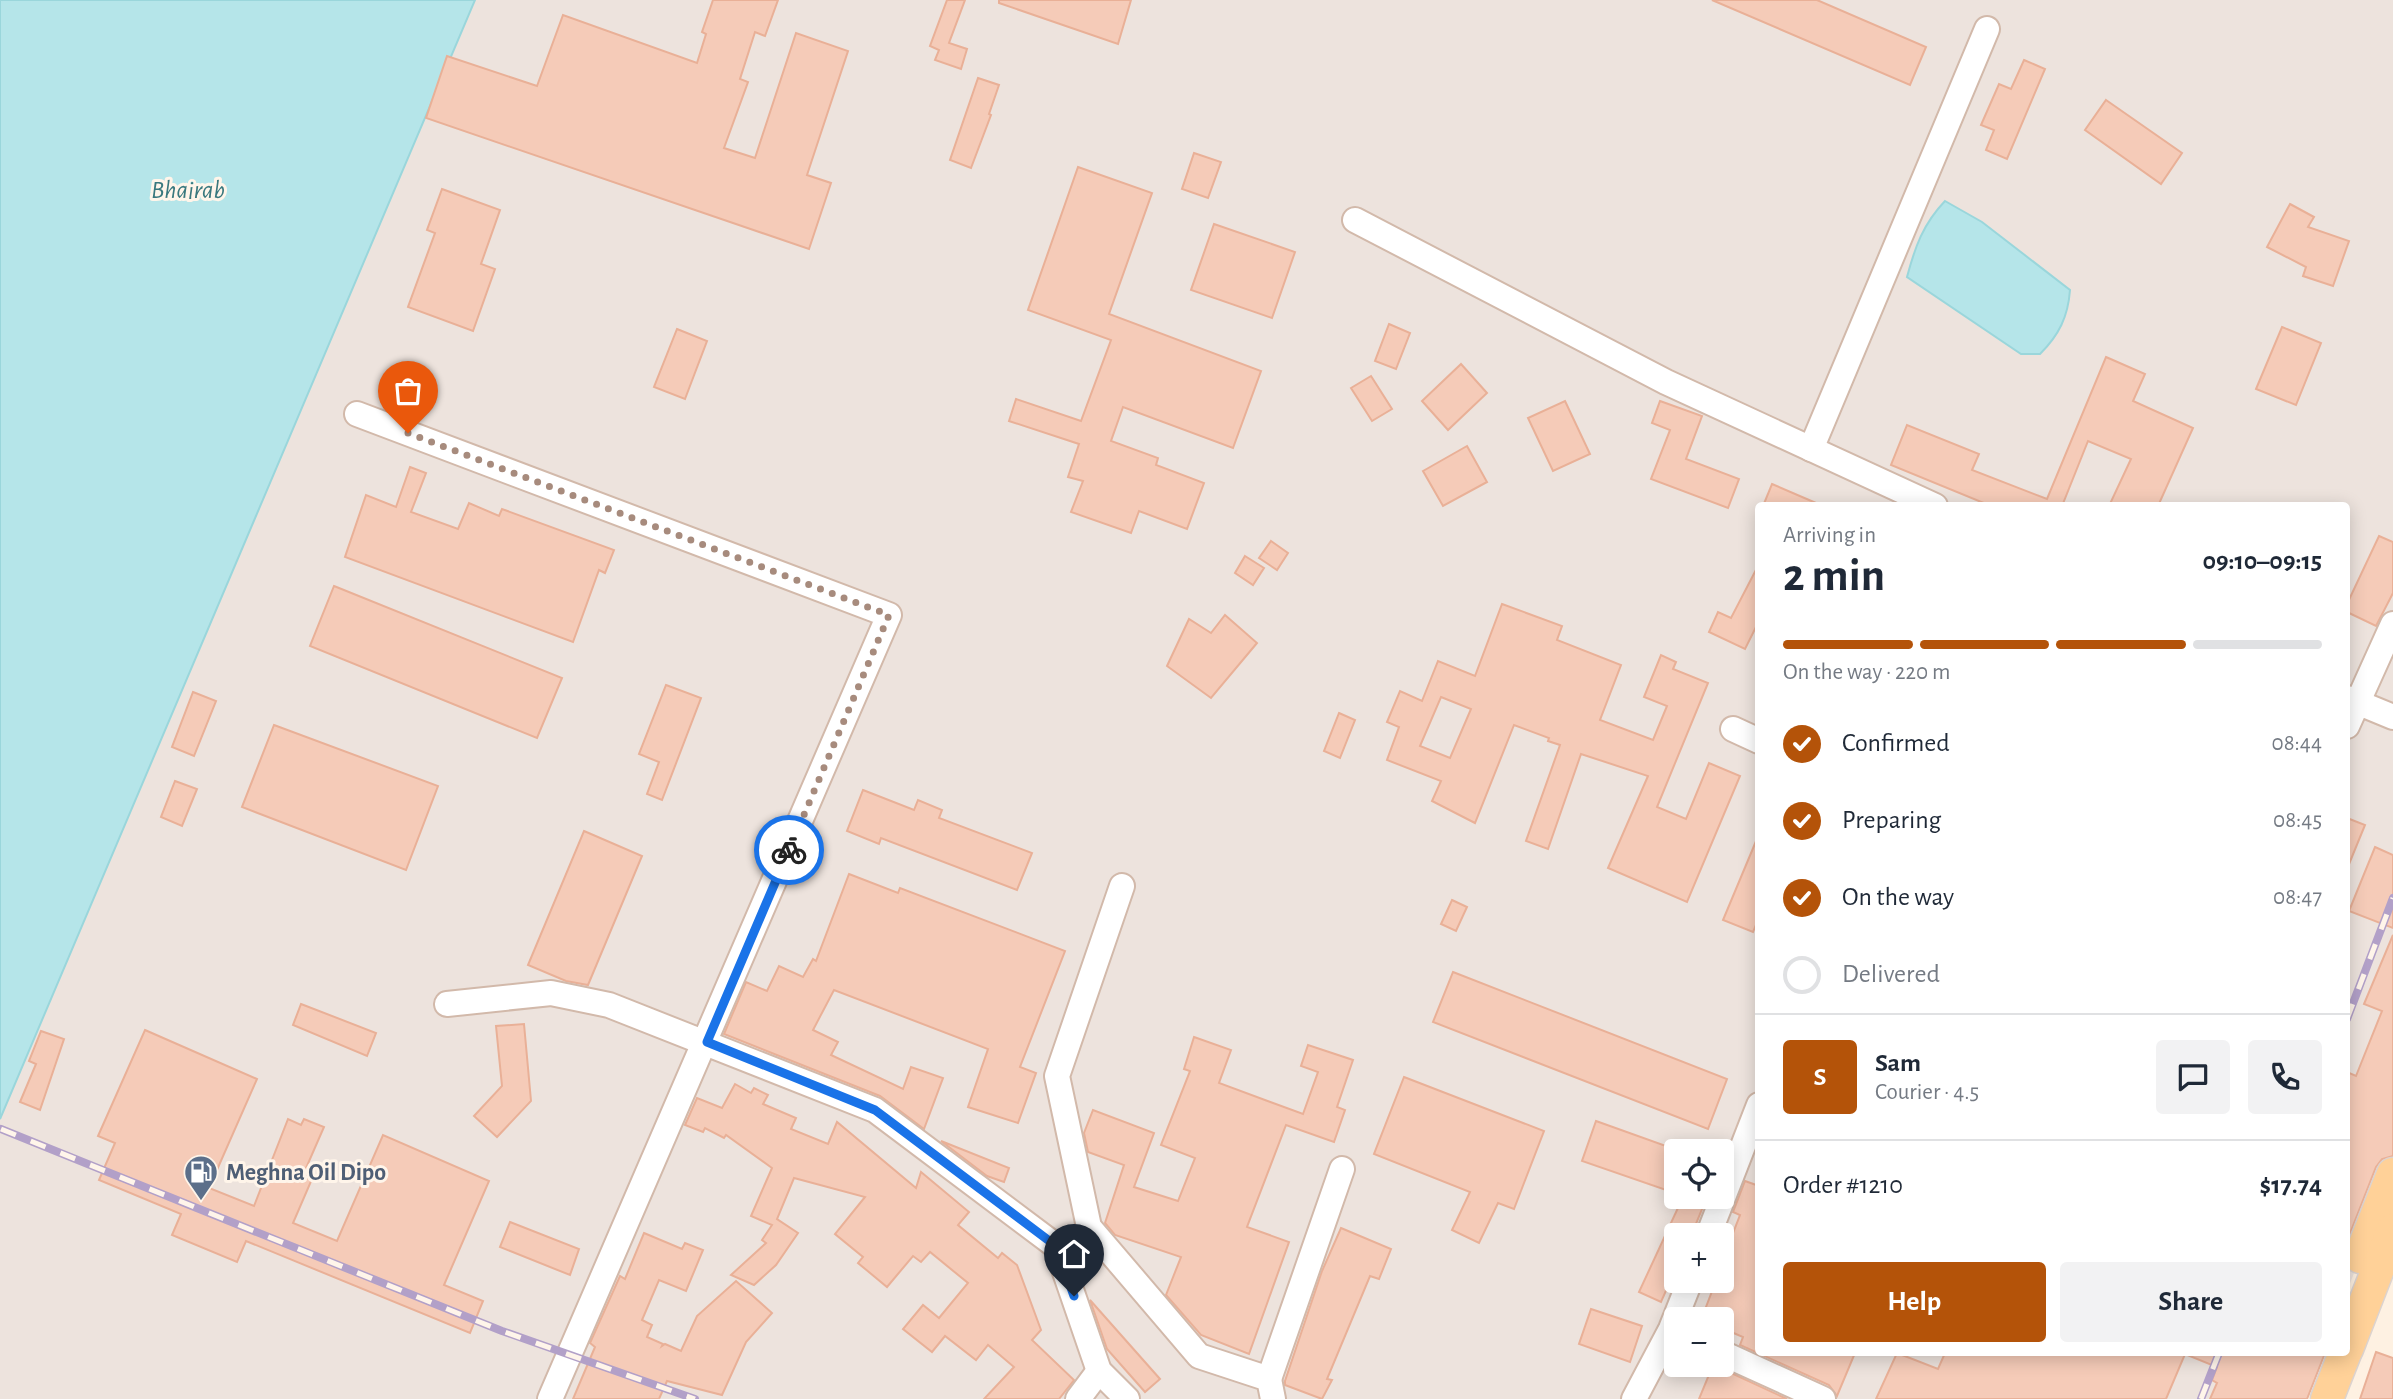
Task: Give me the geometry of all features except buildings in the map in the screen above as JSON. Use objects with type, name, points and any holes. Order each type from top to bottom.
[{"type":"main road","points":[[2350,1288],[2378,1263],[2393,1174]]},
{"type":"main road","points":[[2350,1340],[2393,1230]]},
{"type":"main road","points":[[2305,1399],[2322,1356]]},
{"type":"main road","points":[[2327,1399],[2344,1356]]},
{"type":"street","points":[[1811,449],[1987,29]]},
{"type":"street","points":[[1355,220],[1666,382],[1926,502]]},
{"type":"street","points":[[358,414],[889,615],[707,1042],[550,1399]]},
{"type":"street","points":[[2393,624],[2352,700],[2393,717]]},
{"type":"street","points":[[1733,729],[1755,739]]},
{"type":"street","points":[[1122,886],[1057,1076],[1089,1227],[1199,1356],[1271,1389],[1342,1169]]},
{"type":"street","points":[[447,1003],[551,993],[609,1005],[875,1110],[1056,1246],[1100,1371],[1127,1399]]},
{"type":"street","points":[[1713,1223],[1755,1115]]},
{"type":"street","points":[[1634,1399],[1664,1348]]},
{"type":"street","points":[[1734,1358],[1823,1399]]},
{"type":"street","points":[[1077,1399],[1100,1371]]},
{"type":"shaded area","points":[[475,0],[2393,0],[2393,1174],[2350,1283],[2350,502],[1755,502],[1755,1356],[2322,1356],[2305,1399],[0,1399],[0,1119]]},
{"type":"water","name":"Bhairab","points":[[0,0],[475,0],[0,1119]]},
{"type":"water","points":[[1945,201],[1982,222],[2070,290],[2061,325],[2040,354],[2021,354],[1907,277],[1921,236]]},
{"type":"railway","points":[[2350,1011],[2393,898]]},
{"type":"railway","points":[[1,1129],[502,1331],[695,1399]]},
{"type":"railway","points":[[2201,1399],[2218,1356]]},
{"type":"way so far","points":[[408,433],[889,615],[789,850]]},
{"type":"place","name":"Meghna Oil Dipo","points":[[201,1202]]},
{"type":"route","points":[[789,850],[707,1042],[875,1110],[1056,1246],[1074,1296]]}]
